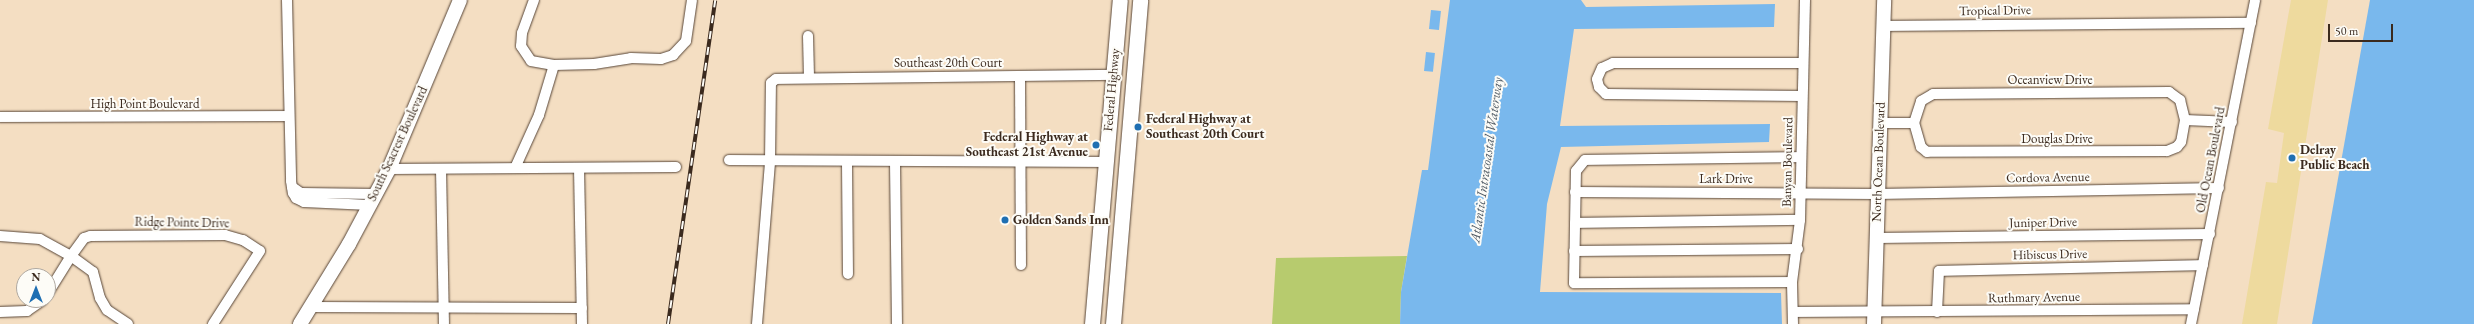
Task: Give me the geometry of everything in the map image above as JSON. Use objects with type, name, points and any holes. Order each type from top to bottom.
[{"type":"main road","name":"Federal Highway","points":[[1092,324],[1120,0]]},
{"type":"main road","name":"Federal Highway","points":[[1112,324],[1140,0]]},
{"type":"main road","points":[[1108,144],[1126,157]]},
{"type":"main road","points":[[1106,162],[1119,177],[1114,239],[1118,261]]},
{"type":"street","points":[[286,0],[292,187],[301,193],[373,200]]},
{"type":"street","name":"South Seacrest Boulevard","points":[[300,324],[373,200],[389,169],[460,0]]},
{"type":"street","points":[[534,0],[522,33],[521,46],[531,61],[554,65],[594,64],[631,58],[661,59],[673,55],[686,41],[692,0]]},
{"type":"street","name":"Banyan Boulevard","points":[[1793,324],[1792,282],[1798,249],[1800,220],[1805,0]]},
{"type":"street","name":"North Ocean Boulevard","points":[[1874,317],[1884,0]]},
{"type":"street","name":"Old Ocean Boulevard","points":[[2191,324],[2255,0]]},
{"type":"street","name":"Tropical Drive","points":[[1884,26],[2251,23]]},
{"type":"street","points":[[808,36],[809,78]]},
{"type":"street","points":[[1802,96],[1606,94],[1599,87],[1598,79],[1602,68],[1613,63],[1803,62]]},
{"type":"street","points":[[515,168],[539,115],[554,65]]},
{"type":"street","name":"Southeast 20th Court","points":[[770,162],[771,83],[782,78],[1114,75]]},
{"type":"street","points":[[1020,76],[1019,160],[1021,265]]},
{"type":"street","name":"Oceanview Drive","points":[[1914,123],[1921,101],[1933,94],[1941,93],[2169,92],[2180,100],[2185,120]]},
{"type":"street","name":"High Point Boulevard","points":[[0,118],[289,116]]},
{"type":"street","points":[[2185,120],[2232,122]]},
{"type":"street","name":"Douglas Drive","points":[[1914,123],[1919,142],[1927,152],[2160,151],[2177,147],[2184,134],[2185,120]]},
{"type":"street","points":[[1880,123],[1914,123]]},
{"type":"street","points":[[1792,282],[1574,283],[1576,171],[1585,160],[1801,157]]},
{"type":"street","points":[[728,160],[770,162],[1019,160],[1106,162]]},
{"type":"street","points":[[757,324],[770,162]]},
{"type":"street","points":[[847,162],[848,274]]},
{"type":"street","points":[[895,162],[896,324]]},
{"type":"street","points":[[389,169],[676,167]]},
{"type":"street","points":[[579,168],[582,324]]},
{"type":"street","points":[[441,169],[444,324]]},
{"type":"street","name":"Cordova Avenue","points":[[1877,194],[2219,188]]},
{"type":"street","name":"Lark Drive","points":[[1575,192],[1800,192],[1877,194]]},
{"type":"street","points":[[1575,223],[1800,220]]},
{"type":"street","name":"Ridge Pointe Drive","points":[[56,280],[80,243],[90,236],[219,234],[243,240],[260,251],[213,324]]},
{"type":"street","name":"Juniper Drive","points":[[1877,238],[2210,234]]},
{"type":"street","points":[[0,236],[34,237],[71,256],[93,272],[100,298],[107,310],[128,324]]},
{"type":"street","points":[[1574,251],[1798,249]]},
{"type":"street","name":"Hibiscus Drive","points":[[1937,312],[1939,271],[2203,265]]},
{"type":"street","points":[[310,307],[582,308]]},
{"type":"street","points":[[0,312],[27,310],[30,308]]},
{"type":"street","name":"Ruthmary Avenue","points":[[1793,312],[1874,317],[1937,312],[2194,309]]},
{"type":"green space","points":[[1407,256],[1401,292],[1400,324],[1272,324],[1276,258]]},
{"type":"sand","name":"Delray Public Beach","points":[[2291,0],[2328,0],[2277,324],[2242,324],[2266,182],[2277,183],[2284,133],[2268,129]]},
{"type":"water","name":"Atlantic Intracoastal Waterway","points":[[1450,0],[1581,0],[1586,7],[1775,4],[1774,27],[1574,29],[1560,126],[1770,124],[1769,142],[1561,147],[1547,204],[1540,292],[1781,293],[1782,324],[1400,324],[1401,292],[1422,170],[1428,170]]},
{"type":"water","points":[[2370,0],[2474,0],[2474,324],[2312,324]]},
{"type":"water","points":[[1431,10],[1441,11],[1439,30],[1429,29]]},
{"type":"water","points":[[1426,52],[1435,53],[1433,72],[1424,71]]},
{"type":"railway","points":[[668,324],[715,0]]},
{"type":"place","name":"Federal Highway at Southeast 20th Court","points":[[1138,127]]},
{"type":"place","name":"Federal Highway at Southeast 21st Avenue","points":[[1096,145]]},
{"type":"place","name":"Delray Public Beach","points":[[2292,158]]},
{"type":"place","name":"Golden Sands Inn","points":[[1005,220]]}]
